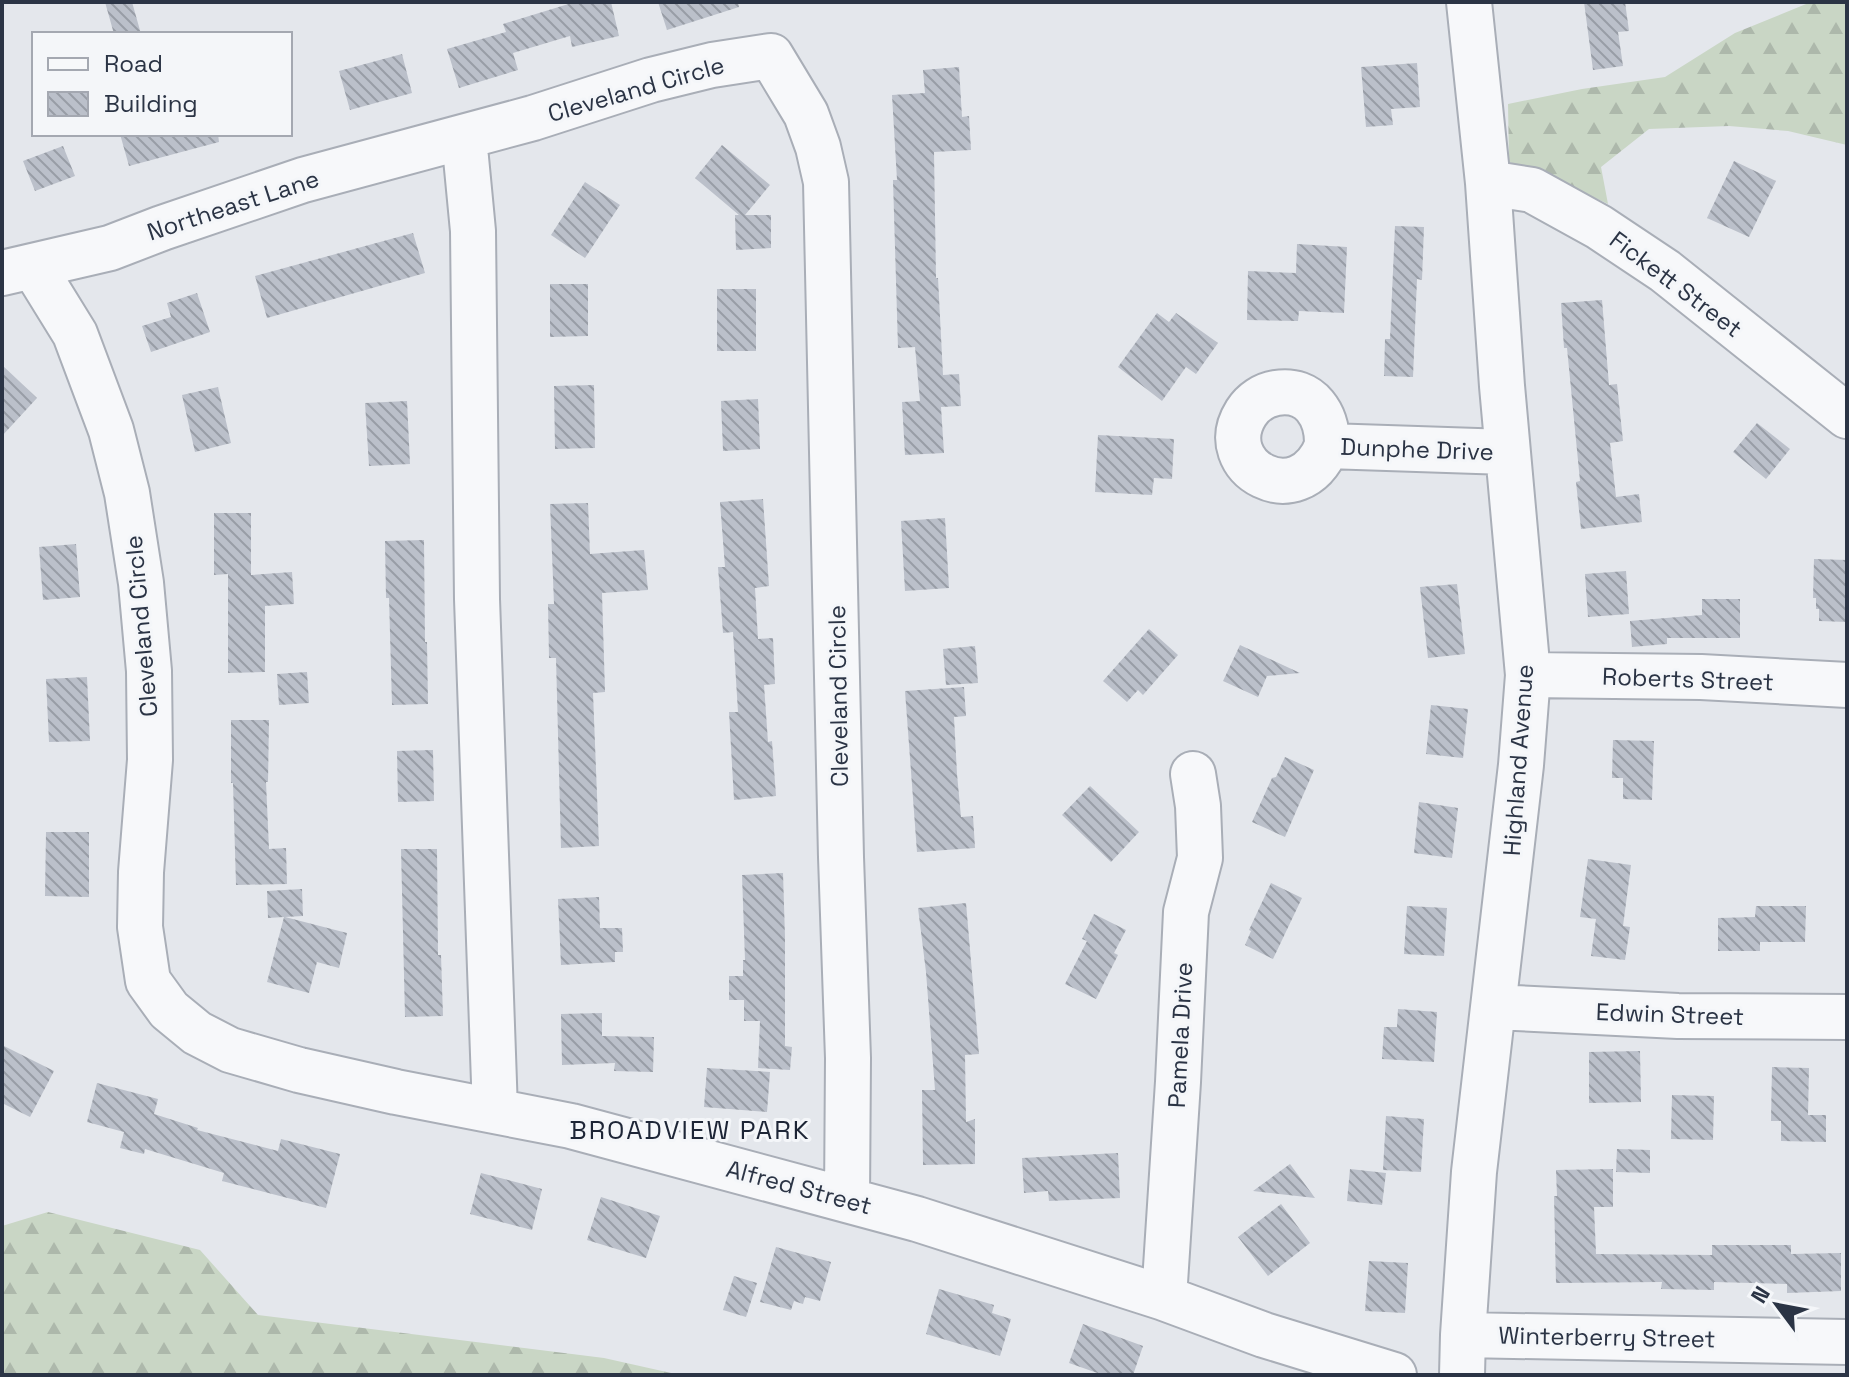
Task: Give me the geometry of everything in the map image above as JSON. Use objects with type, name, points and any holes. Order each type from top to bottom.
[{"type":"street","name":"Highland Avenue","points":[[1463,1355],[1474,1172],[1521,765],[1528,675],[1507,452],[1488,183],[1469,2]]},
{"type":"street","name":"Cleveland Circle","points":[[464,137],[651,80],[712,65],[771,56],[806,114],[814,136],[826,182],[828,216],[848,1058],[847,1200]]},
{"type":"street","name":"Northeast Lane","points":[[18,270],[110,248],[303,180],[464,137]]},
{"type":"street","points":[[464,137],[473,231],[477,599],[495,1111]]},
{"type":"street","name":"Fickett Street","points":[[1488,183],[1532,190],[1599,227],[1665,271],[1847,416]]},
{"type":"street","name":"Cleveland Circle","points":[[18,270],[75,334],[111,430],[127,493],[141,583],[149,671],[150,760],[140,927],[148,981],[162,1000]]},
{"type":"street","name":"Dunphe Drive","points":[[1327,446],[1507,452]]},
{"type":"street","name":"Roberts Street","points":[[1528,675],[1701,677],[1847,685]]},
{"type":"street","name":"Pamela Drive","points":[[1164,1298],[1186,912],[1200,858],[1193,774]]},
{"type":"street","name":"Alfred Street","points":[[162,1000],[169,1010],[197,1033],[230,1050],[382,1089],[571,1126],[917,1219],[1394,1375]]},
{"type":"street","name":"Edwin Street","points":[[1494,1007],[1678,1016],[1847,1017]]},
{"type":"street","name":"Winterberry Street","points":[[1463,1355],[1847,1342]]},
{"type":"green space","points":[[1811,2],[1847,2],[1847,145],[1788,131],[1729,126],[1649,129],[1601,167],[1608,204],[1547,175],[1509,162],[1508,104],[1665,77],[1735,33]]},
{"type":"green space","points":[[48,1212],[200,1250],[258,1315],[604,1358],[680,1375],[2,1375],[2,1226]]},
{"type":"building","points":[[105,2],[132,2],[140,32],[113,32]]},
{"type":"building","points":[[575,2],[611,2],[619,36],[572,47],[570,36],[513,53],[518,70],[459,88],[447,49],[506,32],[503,24]]},
{"type":"building","points":[[658,2],[738,2],[739,7],[667,30]]},
{"type":"building","points":[[1584,2],[1625,2],[1629,31],[1618,32],[1623,66],[1593,70]]},
{"type":"building","points":[[402,54],[412,93],[350,110],[339,71]]},
{"type":"building","points":[[1417,63],[1420,107],[1391,109],[1393,125],[1366,127],[1361,67]]},
{"type":"building","points":[[959,67],[962,117],[969,116],[971,150],[934,152],[936,278],[943,375],[959,374],[961,406],[941,407],[944,453],[905,455],[902,402],[920,401],[915,347],[898,348],[893,180],[897,180],[892,95],[925,93],[923,70]]},
{"type":"building","points":[[121,136],[218,136],[219,142],[129,166]]},
{"type":"building","points":[[722,145],[770,185],[745,215],[771,215],[771,248],[736,250],[735,215],[739,215],[695,178]]},
{"type":"building","points":[[63,146],[75,176],[35,191],[23,161]]},
{"type":"building","points":[[1734,161],[1776,181],[1749,237],[1707,218]]},
{"type":"building","points":[[585,182],[620,205],[585,258],[551,235]]},
{"type":"building","points":[[1395,226],[1424,227],[1422,280],[1417,279],[1413,377],[1384,376],[1385,339],[1390,339]]},
{"type":"building","points":[[413,233],[425,273],[267,318],[255,276]]},
{"type":"building","points":[[1297,244],[1347,247],[1344,313],[1299,311],[1298,321],[1247,320],[1248,271],[1296,273]]},
{"type":"building","points":[[550,284],[588,284],[588,336],[550,337]]},
{"type":"building","points":[[717,289],[756,289],[756,351],[717,351]]},
{"type":"building","points":[[197,293],[210,332],[151,352],[142,326],[171,317],[167,303]]},
{"type":"building","points":[[1602,300],[1609,385],[1617,384],[1623,441],[1610,443],[1616,497],[1639,494],[1642,522],[1581,529],[1576,482],[1580,481],[1561,303]]},
{"type":"building","points":[[1157,313],[1169,322],[1176,313],[1218,343],[1196,374],[1186,367],[1162,401],[1118,367]]},
{"type":"building","points":[[2,365],[37,398],[2,436]]},
{"type":"building","points":[[594,385],[595,448],[555,449],[554,386]]},
{"type":"building","points":[[218,387],[231,443],[195,452],[182,395]]},
{"type":"building","points":[[758,399],[760,449],[723,451],[721,401]]},
{"type":"building","points":[[407,401],[410,464],[369,466],[365,403]]},
{"type":"building","points":[[1757,423],[1790,449],[1766,479],[1733,452]]},
{"type":"building","points":[[1098,435],[1174,439],[1172,479],[1154,478],[1152,495],[1095,492]]},
{"type":"building","points":[[763,499],[769,586],[755,588],[758,639],[773,638],[775,684],[764,685],[776,796],[734,800],[729,712],[738,712],[733,632],[723,633],[718,567],[725,567],[720,502]]},
{"type":"building","points":[[588,503],[590,554],[644,550],[648,590],[602,593],[605,692],[593,693],[599,846],[561,848],[556,658],[549,658],[548,604],[554,604],[550,504]]},
{"type":"building","points":[[214,513],[251,513],[251,575],[292,572],[294,604],[265,606],[265,672],[228,673],[228,574],[214,575]]},
{"type":"building","points":[[945,518],[949,588],[905,591],[901,521]]},
{"type":"building","points":[[424,540],[428,704],[392,705],[385,541]]},
{"type":"building","points":[[76,544],[80,597],[43,600],[39,547]]},
{"type":"building","points":[[1814,559],[1847,560],[1847,622],[1819,621],[1819,609],[1816,609],[1816,598],[1813,598]]},
{"type":"building","points":[[1626,571],[1629,614],[1588,617],[1585,574]]},
{"type":"building","points":[[1457,584],[1465,654],[1428,658],[1420,587]]},
{"type":"building","points":[[1702,599],[1740,599],[1740,638],[1667,638],[1667,644],[1632,647],[1630,621],[1702,615]]},
{"type":"building","points":[[1149,629],[1178,655],[1143,695],[1138,690],[1127,702],[1103,681]]},
{"type":"building","points":[[1240,645],[1300,673],[1267,676],[1258,697],[1223,681]]},
{"type":"building","points":[[975,646],[978,683],[946,685],[943,649]]},
{"type":"building","points":[[307,672],[309,703],[279,705],[277,674]]},
{"type":"building","points":[[87,677],[90,741],[49,742],[46,679]]},
{"type":"building","points":[[964,687],[966,716],[954,717],[957,774],[961,817],[973,816],[975,848],[917,852],[905,691]]},
{"type":"building","points":[[1431,705],[1468,709],[1463,758],[1426,754]]},
{"type":"building","points":[[231,720],[269,720],[266,782],[269,849],[286,848],[287,884],[236,885]]},
{"type":"building","points":[[1613,740],[1654,741],[1652,800],[1623,799],[1623,778],[1612,778]]},
{"type":"building","points":[[433,750],[434,801],[398,802],[397,751]]},
{"type":"building","points":[[1285,757],[1314,770],[1285,837],[1252,822]]},
{"type":"building","points":[[1090,786],[1139,832],[1111,862],[1062,815]]},
{"type":"building","points":[[1419,802],[1458,808],[1452,858],[1414,853]]},
{"type":"building","points":[[46,832],[89,832],[89,897],[45,896]]},
{"type":"building","points":[[401,849],[437,849],[438,955],[441,955],[443,1016],[405,1017]]},
{"type":"building","points":[[1588,859],[1631,865],[1623,926],[1630,927],[1625,960],[1591,956],[1596,919],[1580,917]]},
{"type":"building","points":[[783,873],[785,1046],[792,1047],[790,1070],[758,1068],[760,1021],[744,1021],[744,1000],[729,1000],[729,976],[743,976],[745,960],[742,875]]},
{"type":"building","points":[[1271,883],[1302,898],[1273,959],[1245,945]]},
{"type":"building","points":[[302,889],[303,916],[285,917],[347,933],[339,968],[317,962],[309,993],[267,982],[284,917],[268,918],[267,891]]},
{"type":"building","points":[[599,897],[600,928],[622,928],[623,952],[615,952],[615,962],[561,965],[558,899]]},
{"type":"building","points":[[966,903],[979,1054],[965,1055],[966,1122],[975,1119],[975,1164],[923,1165],[922,1090],[935,1090],[918,908]]},
{"type":"building","points":[[1407,906],[1447,908],[1444,956],[1404,954]]},
{"type":"building","points":[[1756,906],[1806,906],[1805,942],[1760,942],[1760,951],[1718,951],[1718,918],[1755,917]]},
{"type":"building","points":[[1094,914],[1126,930],[1114,953],[1118,955],[1096,999],[1065,984],[1087,941],[1082,939]]},
{"type":"building","points":[[1398,1009],[1437,1012],[1434,1062],[1382,1059],[1384,1027],[1397,1027]]},
{"type":"building","points":[[602,1013],[602,1036],[654,1037],[653,1072],[614,1071],[615,1063],[562,1065],[561,1014]]},
{"type":"building","points":[[2,1045],[54,1071],[30,1117],[2,1103]]},
{"type":"building","points":[[1640,1051],[1641,1102],[1589,1103],[1589,1052]]},
{"type":"building","points":[[1772,1067],[1809,1068],[1808,1115],[1826,1115],[1826,1142],[1781,1141],[1781,1121],[1771,1121]]},
{"type":"building","points":[[707,1068],[770,1072],[767,1112],[704,1107]]},
{"type":"building","points":[[97,1083],[158,1099],[154,1114],[197,1130],[278,1151],[281,1139],[340,1154],[326,1208],[222,1181],[224,1173],[145,1149],[144,1154],[120,1148],[124,1132],[87,1122]]},
{"type":"building","points":[[1672,1095],[1714,1096],[1713,1140],[1671,1139]]},
{"type":"building","points":[[1386,1116],[1424,1119],[1421,1172],[1383,1170]]},
{"type":"building","points":[[1617,1149],[1650,1150],[1650,1173],[1616,1172]]},
{"type":"building","points":[[1118,1153],[1120,1198],[1049,1201],[1048,1191],[1024,1193],[1022,1158]]},
{"type":"building","points":[[1290,1164],[1315,1198],[1253,1191]]},
{"type":"building","points":[[1350,1169],[1386,1173],[1382,1205],[1347,1201]]},
{"type":"building","points":[[1613,1169],[1613,1207],[1594,1207],[1596,1254],[1712,1255],[1712,1245],[1791,1245],[1791,1254],[1841,1253],[1841,1291],[1787,1293],[1787,1284],[1714,1282],[1714,1290],[1661,1289],[1662,1282],[1556,1283],[1556,1170]]},
{"type":"building","points":[[481,1173],[542,1189],[532,1230],[470,1214]]},
{"type":"building","points":[[601,1197],[660,1216],[646,1258],[587,1240]]},
{"type":"building","points":[[1281,1204],[1310,1243],[1268,1276],[1238,1237]]},
{"type":"building","points":[[776,1247],[831,1262],[820,1301],[805,1297],[803,1304],[794,1301],[791,1310],[760,1302]]},
{"type":"building","points":[[1369,1261],[1408,1263],[1405,1313],[1365,1311]]},
{"type":"building","points":[[734,1276],[757,1283],[746,1317],[723,1310]]},
{"type":"building","points":[[939,1289],[994,1305],[992,1313],[1011,1319],[1000,1356],[926,1334]]},
{"type":"building","points":[[1083,1324],[1143,1346],[1133,1375],[1103,1375],[1069,1363]]},
{"type":"district","name":"BROADVIEW PARK","points":[[690,1130]]}]
